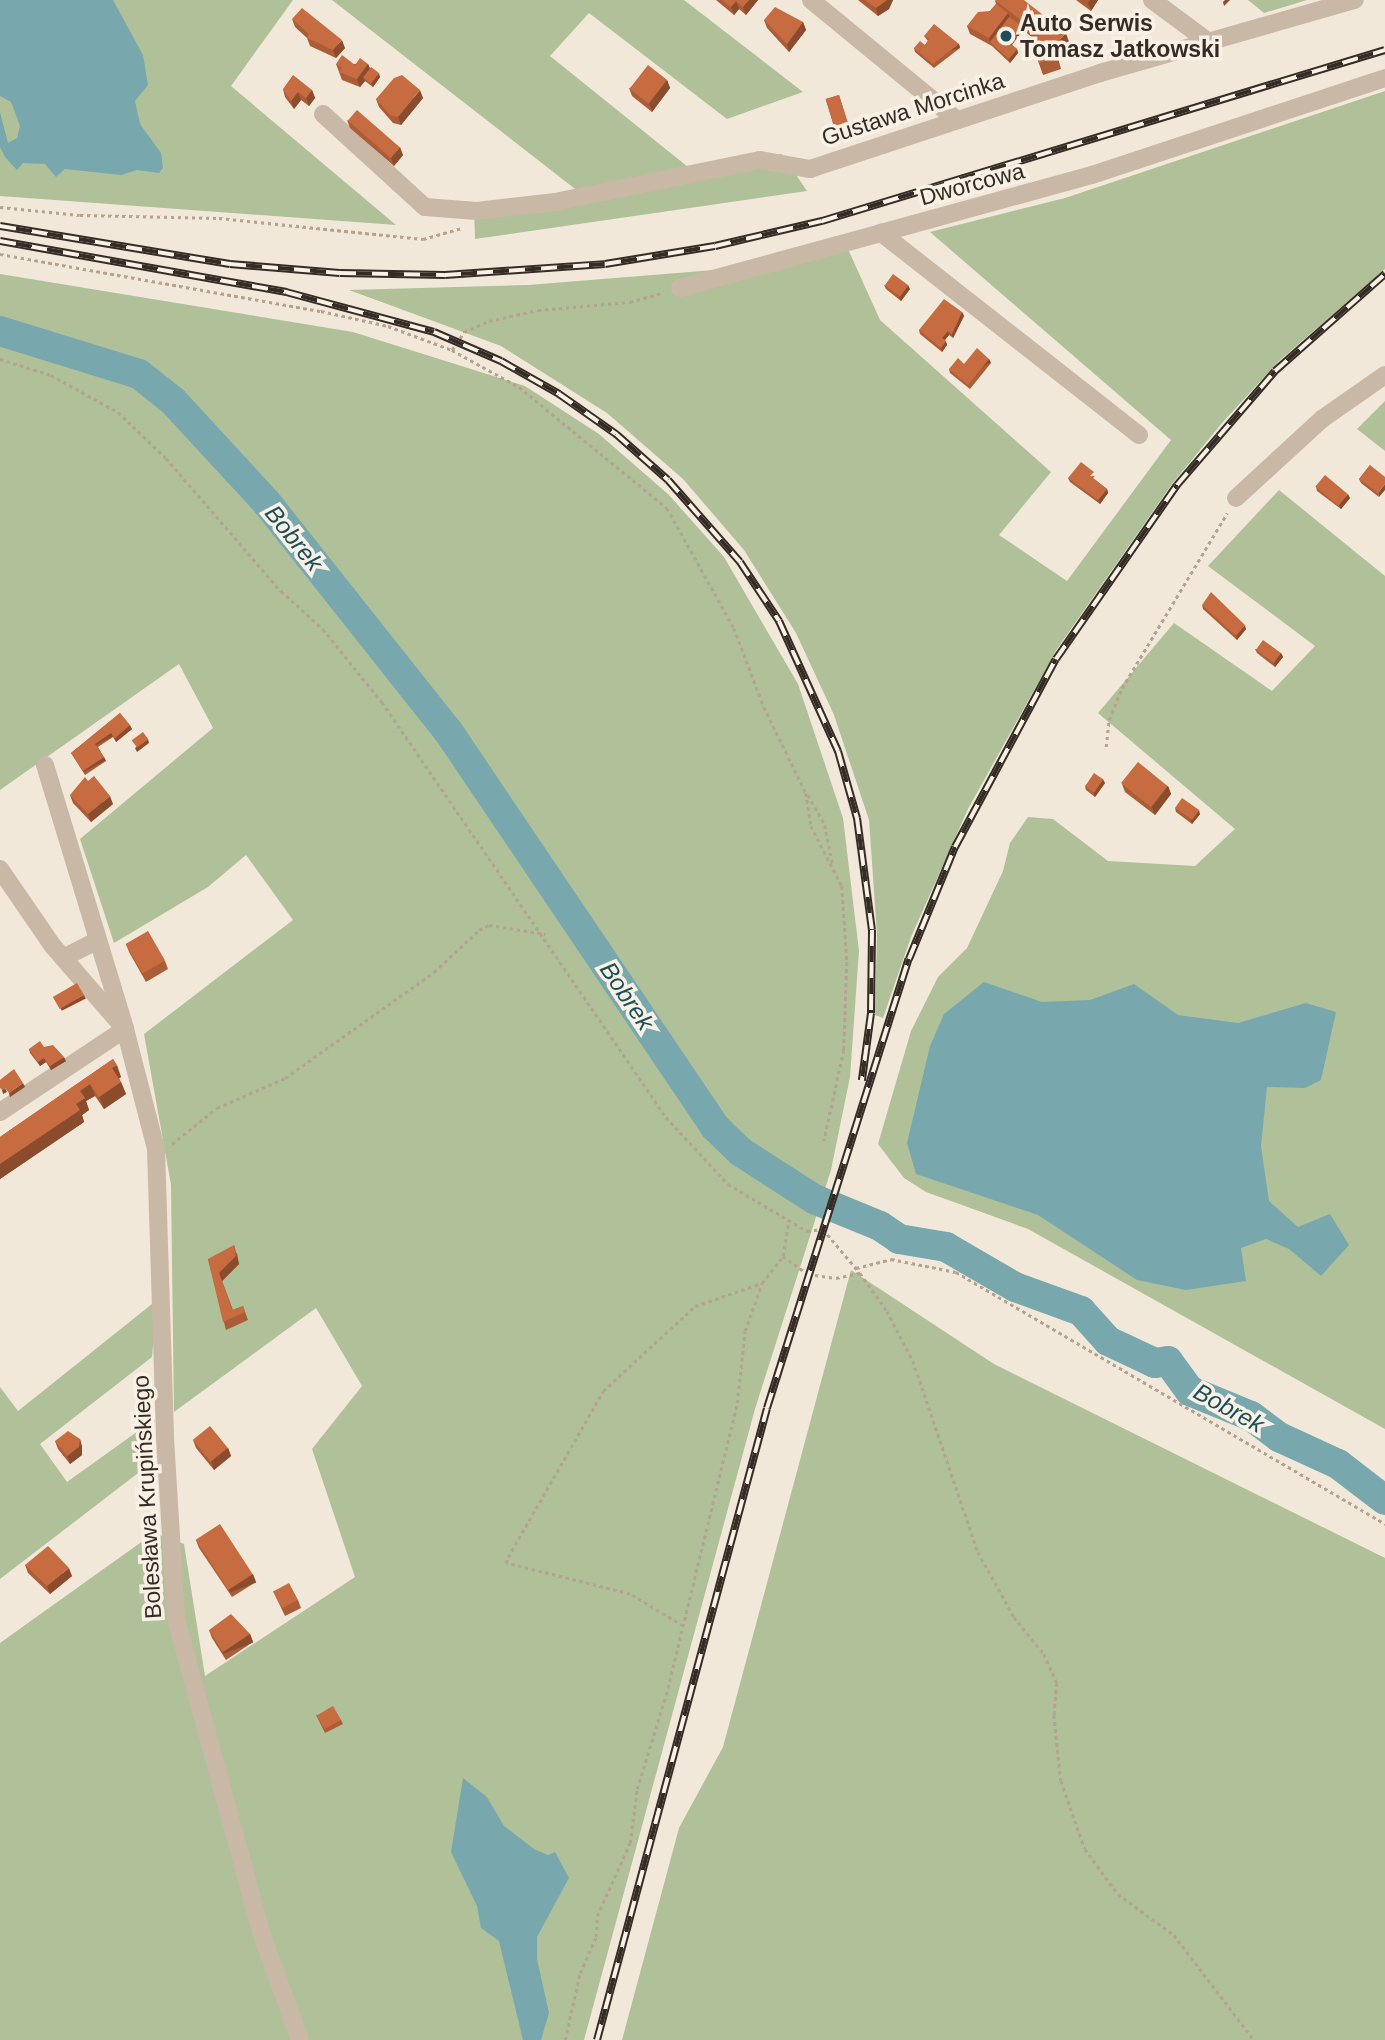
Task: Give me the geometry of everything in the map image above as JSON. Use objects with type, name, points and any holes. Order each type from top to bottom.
[{"type":"street","points":[[811,0],[957,120]]},
{"type":"street","points":[[1152,0],[1209,42]]},
{"type":"street","name":"Gustawa Morcinka","points":[[323,114],[425,207],[477,211],[555,202],[760,160],[810,169],[957,120],[1355,0]]},
{"type":"street","name":"Dworcowa","points":[[680,288],[1052,187],[1385,78]]},
{"type":"street","points":[[881,233],[1139,435]]},
{"type":"street","points":[[1236,498],[1322,419],[1385,375]]},
{"type":"street","name":"Bolesława Krupińskiego","points":[[45,765],[125,1029],[156,1149],[165,1438],[176,1619],[260,1929],[300,2040]]},
{"type":"street","points":[[0,869],[63,958],[125,1029],[0,1112]]},
{"type":"street","points":[[63,958],[97,941]]},
{"type":"path","points":[[0,207],[80,215],[219,218],[423,239],[466,226],[477,211]]},
{"type":"path","points":[[0,254],[321,311],[388,326],[452,350],[520,387],[667,508],[734,628],[764,707],[806,793],[825,825],[834,870],[846,906],[844,1050],[824,1141]]},
{"type":"path","points":[[452,350],[464,332],[489,321],[538,310],[630,303],[680,288]]},
{"type":"path","points":[[0,359],[51,375],[118,412],[166,458],[281,591],[323,629],[365,681],[545,934],[666,1117],[728,1184],[807,1231],[823,1229],[860,1273],[887,1311],[913,1361],[978,1552],[1014,1617],[1044,1654],[1057,1684],[1054,1715],[1061,1781],[1085,1849],[1118,1894],[1174,1936],[1254,2040]]},
{"type":"path","points":[[1106,747],[1109,720],[1122,688],[1236,498]]},
{"type":"path","points":[[806,793],[811,826],[834,870]]},
{"type":"path","points":[[156,1149],[167,1148],[217,1108],[285,1078],[434,972],[479,930],[489,925],[545,934]]},
{"type":"path","points":[[565,2040],[580,1973],[596,1937],[597,1916],[630,1843],[637,1789],[666,1695],[737,1404],[745,1331],[762,1283],[782,1256],[789,1220]]},
{"type":"path","points":[[782,1256],[808,1273],[836,1278],[860,1273]]},
{"type":"path","points":[[856,1268],[891,1259],[956,1272],[1385,1524]]},
{"type":"path","points":[[683,1626],[630,1594],[506,1563],[603,1391],[695,1306],[762,1283]]},
{"type":"green space","points":[[0,0],[293,0],[231,86],[396,225],[0,196]]},
{"type":"green space","points":[[332,0],[684,0],[803,92],[727,119],[589,13],[550,56],[688,167],[782,154],[807,191],[475,239],[474,205],[579,192]]},
{"type":"green space","points":[[1248,0],[1307,0],[1264,13]]},
{"type":"green space","points":[[1385,91],[1385,269],[1279,361],[1222,423],[1172,484],[1057,649],[968,809],[911,937],[883,1018],[875,1015],[877,934],[869,820],[834,715],[796,633],[744,550],[683,479],[607,413],[501,346],[349,290],[528,285],[776,265],[848,249],[880,320],[1051,472],[999,535],[1067,581],[1171,440],[930,232],[1065,198]]},
{"type":"green space","points":[[0,274],[353,332],[525,386],[599,434],[669,495],[724,557],[798,684],[843,818],[859,951],[850,1077],[831,1170],[755,1409],[584,2040],[0,2040],[0,1643],[154,1533],[184,1544],[205,1676],[355,1577],[312,1449],[362,1386],[316,1308],[174,1412],[171,1185],[144,1034],[293,920],[246,855],[208,887],[114,943],[80,839],[213,728],[179,664],[0,790]]},
{"type":"green space","points":[[1385,401],[1385,451],[1357,429]]},
{"type":"green space","points":[[1279,490],[1385,576],[1385,1429],[1028,1229],[926,1192],[904,1178],[878,1144],[911,1031],[938,977],[967,948],[1003,871],[1010,843],[1028,817],[1053,819],[1108,861],[1195,866],[1235,829],[1098,713],[1174,623],[1272,691],[1315,646],[1208,566]]},
{"type":"green space","points":[[851,1270],[994,1364],[1385,1558],[1385,2040],[622,2040],[679,1828],[723,1747]]},
{"type":"green space","points":[[157,1300],[152,1357],[40,1444],[67,1482],[155,1419],[146,1467],[0,1579],[0,1387],[18,1411]]},
{"type":"water","points":[[0,0],[113,0],[143,55],[148,85],[135,101],[140,124],[161,153],[163,168],[159,173],[137,170],[121,175],[65,169],[56,177],[45,164],[23,163],[17,170],[5,157],[0,147],[0,112],[8,143],[17,138],[20,126],[11,102],[0,96]]},
{"type":"water","points":[[984,982],[1042,1002],[1090,1000],[1134,984],[1178,1015],[1238,1023],[1306,1003],[1336,1012],[1321,1080],[1305,1088],[1267,1087],[1261,1146],[1269,1201],[1298,1227],[1330,1214],[1349,1245],[1321,1276],[1289,1249],[1266,1239],[1241,1248],[1246,1281],[1186,1290],[1137,1280],[1038,1215],[916,1174],[907,1143],[930,1046],[944,1014]]},
{"type":"water","points":[[463,1778],[487,1797],[504,1826],[534,1849],[548,1855],[555,1852],[569,1878],[537,1937],[537,1959],[549,2013],[541,2040],[523,2040],[499,1941],[481,1928],[477,1906],[451,1852]]},
{"type":"building","points":[[722,0],[749,0],[743,7],[736,1],[731,7]]},
{"type":"building","points":[[865,0],[887,0],[876,8]]},
{"type":"building","points":[[995,0],[1024,0],[1066,33],[1053,47],[1056,57],[1039,63],[1031,41],[1040,35]]},
{"type":"building","points":[[996,4],[1008,13],[989,38],[967,26],[978,12],[990,11]]},
{"type":"building","points":[[775,7],[803,22],[787,44],[764,20]]},
{"type":"building","points":[[302,8],[342,40],[333,50],[307,38],[309,34],[292,19]]},
{"type":"building","points":[[1009,17],[1022,26],[1009,43],[1017,49],[1009,59],[990,42]]},
{"type":"building","points":[[934,24],[959,44],[933,64],[914,48],[920,41],[925,45],[929,39],[924,36]]},
{"type":"building","points":[[342,55],[355,65],[360,58],[368,64],[357,79],[339,72],[342,68],[336,64]]},
{"type":"building","points":[[648,65],[667,80],[648,103],[630,89]]},
{"type":"building","points":[[371,67],[379,73],[371,83],[363,77]]},
{"type":"building","points":[[293,75],[312,90],[306,98],[298,92],[291,101],[283,89]]},
{"type":"building","points":[[402,75],[420,90],[398,117],[390,115],[376,99],[394,78]]},
{"type":"building","points":[[839,95],[849,126],[836,131],[826,99]]},
{"type":"building","points":[[357,110],[400,147],[391,158],[348,121]]},
{"type":"building","points":[[893,274],[908,285],[900,296],[885,285]]},
{"type":"building","points":[[944,299],[962,312],[952,334],[948,331],[942,338],[946,341],[941,348],[919,330]]},
{"type":"building","points":[[977,348],[989,359],[968,385],[949,369],[958,358],[964,364]]},
{"type":"building","points":[[1081,462],[1094,472],[1090,476],[1107,489],[1098,500],[1068,478]]},
{"type":"building","points":[[1370,465],[1385,477],[1385,484],[1378,493],[1359,479]]},
{"type":"building","points":[[1325,475],[1348,494],[1338,506],[1315,486]]},
{"type":"building","points":[[1211,592],[1245,625],[1236,636],[1202,605]]},
{"type":"building","points":[[1263,640],[1281,653],[1274,663],[1256,650]]},
{"type":"building","points":[[120,713],[130,725],[115,738],[111,733],[95,744],[104,757],[83,771],[71,753]]},
{"type":"building","points":[[143,732],[148,739],[137,748],[132,740]]},
{"type":"building","points":[[1138,762],[1168,786],[1151,807],[1121,783]]},
{"type":"building","points":[[1094,773],[1103,779],[1094,792],[1085,786]]},
{"type":"building","points":[[94,776],[110,796],[88,814],[70,795],[85,777],[88,781]]},
{"type":"building","points":[[1182,798],[1199,810],[1192,820],[1175,808]]},
{"type":"building","points":[[148,931],[165,960],[142,973],[125,944]]},
{"type":"building","points":[[77,983],[84,995],[60,1009],[53,997]]},
{"type":"building","points":[[40,1041],[44,1047],[53,1045],[64,1057],[50,1066],[44,1058],[38,1062],[29,1049]]},
{"type":"building","points":[[113,1059],[117,1065],[112,1068],[121,1082],[99,1097],[90,1084],[80,1091],[85,1098],[76,1104],[80,1110],[0,1164],[0,1137]]},
{"type":"building","points":[[14,1069],[23,1083],[9,1093],[5,1088],[0,1088],[0,1080]]},
{"type":"building","points":[[234,1245],[236,1256],[219,1273],[232,1310],[243,1306],[245,1312],[223,1322],[208,1259]]},
{"type":"building","points":[[210,1426],[228,1448],[211,1462],[193,1440]]},
{"type":"building","points":[[68,1431],[80,1439],[79,1447],[67,1456],[55,1441]]},
{"type":"building","points":[[220,1524],[253,1574],[228,1590],[196,1540]]},
{"type":"building","points":[[48,1546],[69,1568],[47,1586],[25,1565]]},
{"type":"building","points":[[289,1583],[298,1600],[282,1608],[273,1591]]},
{"type":"building","points":[[231,1614],[250,1634],[223,1652],[209,1630]]},
{"type":"building","points":[[333,1706],[341,1720],[325,1729],[317,1716]]},
{"type":"waterway","name":"Bobrek","points":[[0,331],[139,374],[173,401],[267,503],[448,731],[715,1127],[741,1152],[814,1199],[880,1226],[899,1239],[946,1247],[1015,1287],[1081,1311],[1108,1341],[1155,1363],[1168,1361],[1190,1391],[1251,1416],[1279,1437],[1338,1464],[1385,1500]]},
{"type":"railway","points":[[0,226],[230,264],[340,273],[445,275],[605,264],[715,246],[822,221],[1385,50]]},
{"type":"railway","points":[[0,241],[286,292],[434,332],[501,361],[559,394],[616,434],[668,480],[740,562],[779,621],[838,751],[857,818],[872,930],[871,1013],[862,1080]]},
{"type":"railway","points":[[597,2040],[767,1408],[909,959],[955,847],[1056,659],[1177,485],[1275,371],[1385,274]]},
{"type":"place","name":"Auto Serwis Tomasz Jatkowski","points":[[1006,36]]}]
